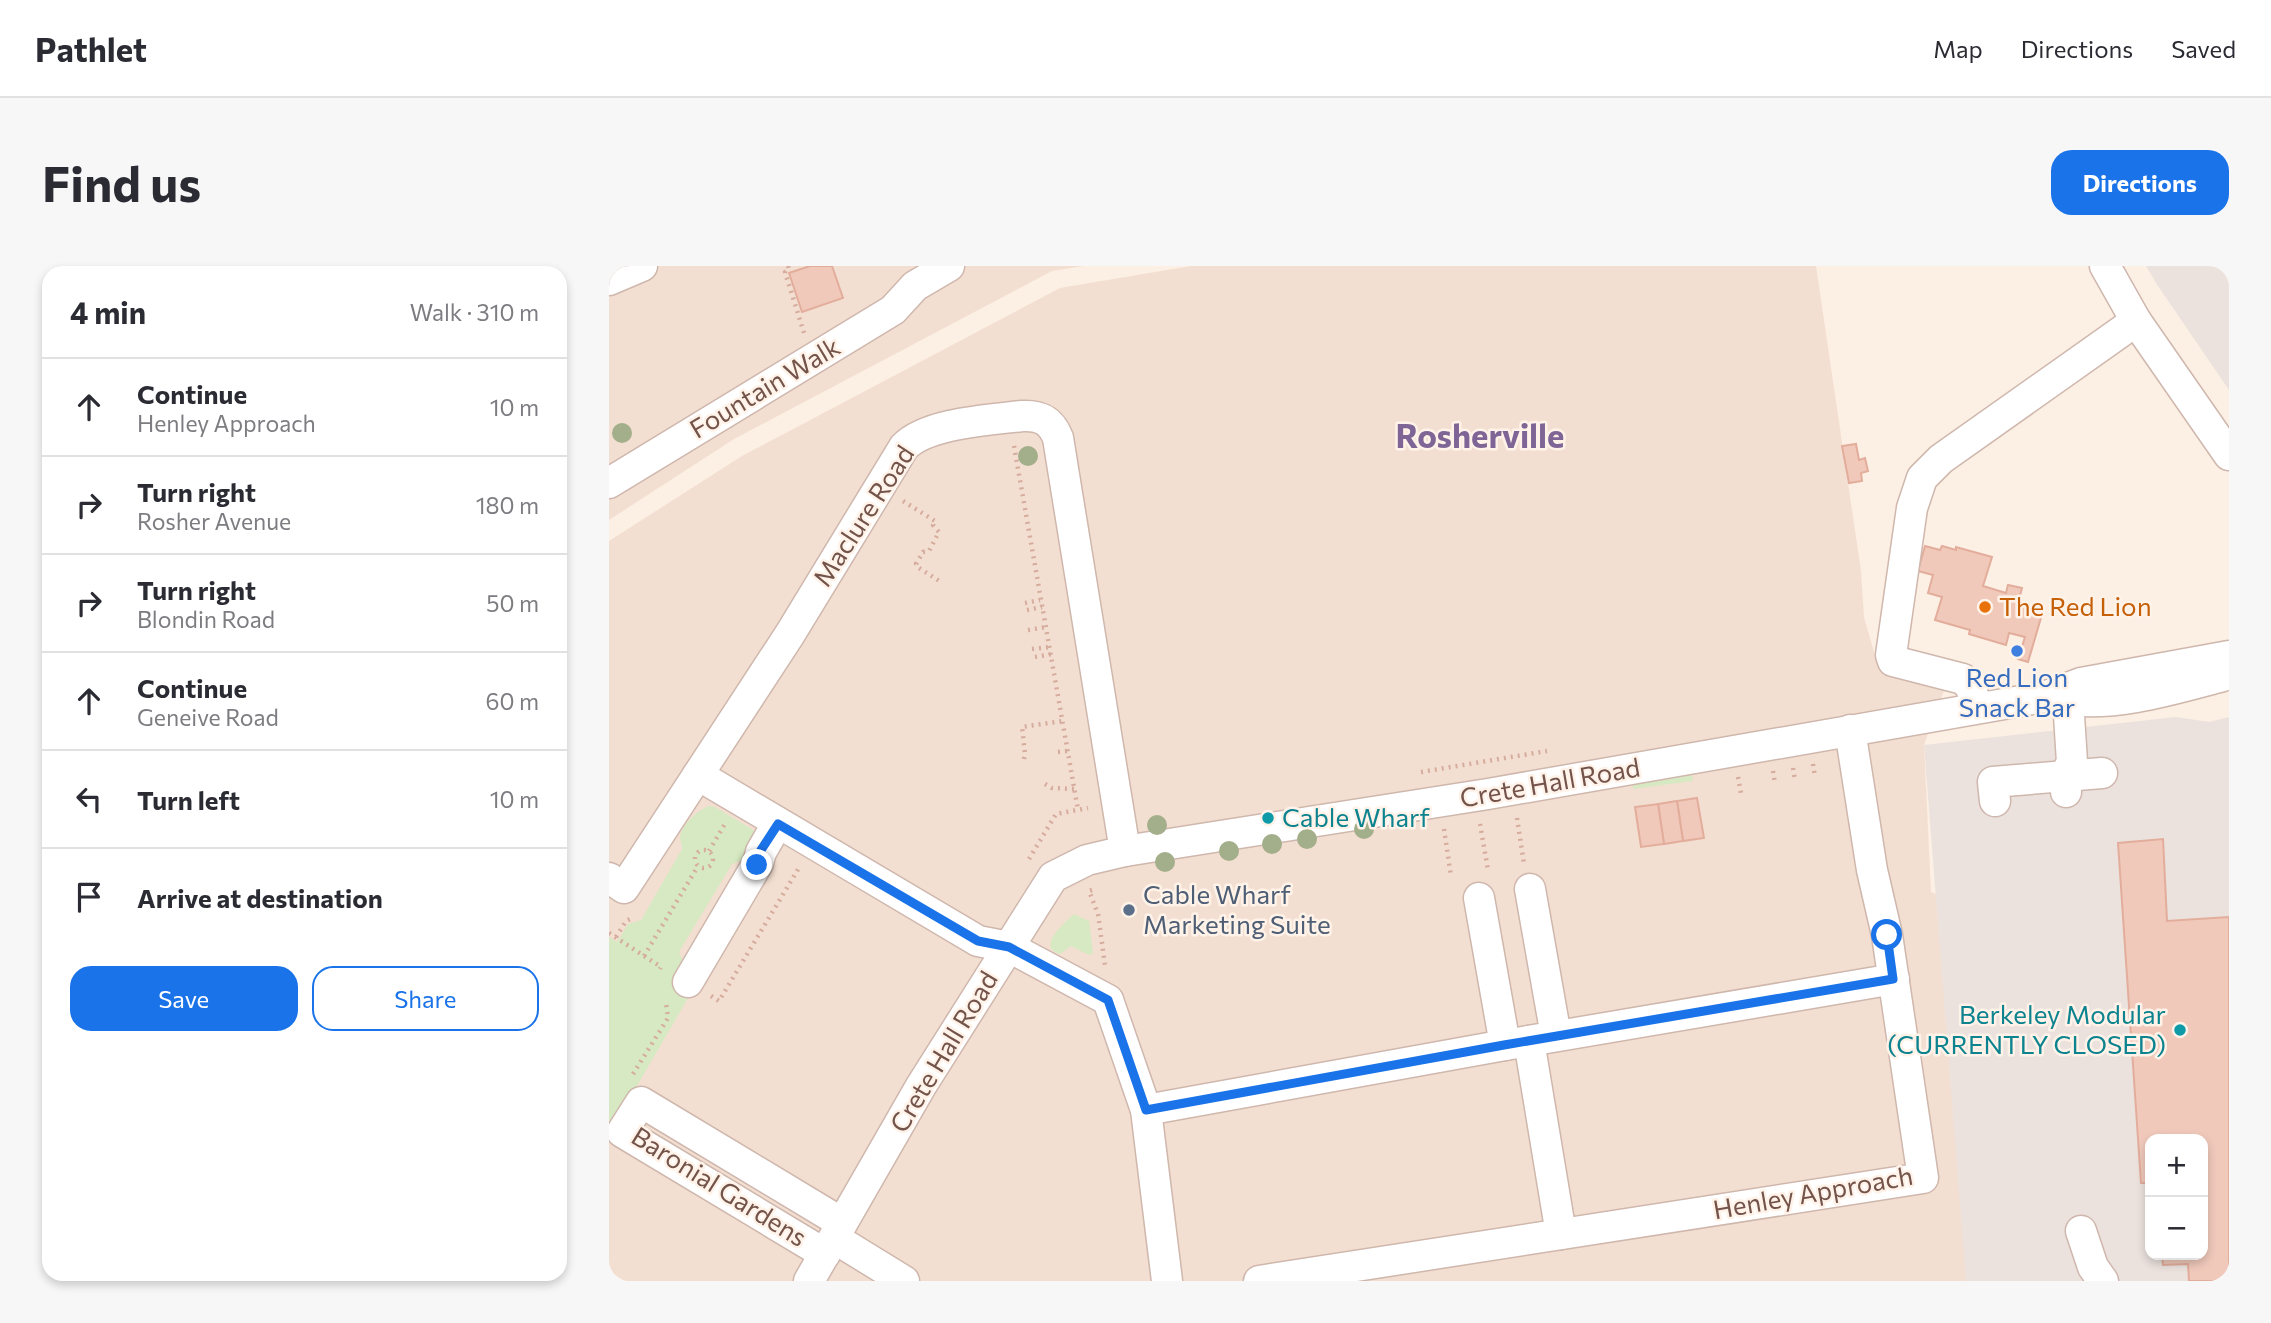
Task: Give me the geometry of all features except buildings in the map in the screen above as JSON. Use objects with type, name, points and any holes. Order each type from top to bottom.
[{"type":"street","points":[[609,279],[642,266]]},
{"type":"street","name":"Fountain Walk","points":[[609,483],[893,310],[912,276],[949,266]]},
{"type":"street","points":[[2105,266],[2136,321],[2229,455]]},
{"type":"street","points":[[1976,707],[1973,690],[1967,681],[1893,661],[1891,655],[1912,508],[1922,478],[1941,459],[2136,321]]},
{"type":"street","name":"Maclure Road","points":[[609,878],[624,888],[790,634],[908,442],[931,430],[1008,417],[1043,418],[1053,427],[1062,454],[1125,851]]},
{"type":"street","name":"Crete Hall Road","points":[[2054,698],[2081,683],[2229,656]]},
{"type":"street","name":"Crete Hall Road","points":[[809,1281],[921,1086],[1053,877],[1087,860],[1125,851],[1488,794],[1976,707],[2054,698],[2127,698],[2229,674]]},
{"type":"street","points":[[2054,698],[2063,783]]},
{"type":"street","name":"Henley Approach","points":[[1259,1281],[1923,1178],[1885,924],[1872,870],[1850,730]]},
{"type":"street","points":[[1995,801],[1993,782],[2063,783],[2102,773]]},
{"type":"street","points":[[698,775],[978,941],[1009,947],[1108,1000],[1146,1110],[1167,1281]]},
{"type":"street","points":[[675,989],[758,863],[761,850],[778,824]]},
{"type":"street","points":[[1527,877],[1530,1041],[1561,1234]]},
{"type":"street","points":[[1479,898],[1530,1041]]},
{"type":"street","points":[[1146,1110],[1893,979]]},
{"type":"street","name":"Baronial Gardens","points":[[641,1102],[834,1238],[622,1132],[641,1102]]},
{"type":"street","points":[[2081,1231],[2092,1267],[2103,1281]]},
{"type":"street","points":[[834,1238],[904,1281]]},
{"type":"path","points":[[796,266],[788,267],[785,272],[807,343]]},
{"type":"path","points":[[1013,435],[1078,810]]},
{"type":"path","points":[[893,495],[935,521],[933,525],[939,532],[929,551],[923,552],[916,564],[941,582]]},
{"type":"path","points":[[1025,603],[1040,600]]},
{"type":"path","points":[[1027,610],[1042,607]]},
{"type":"path","points":[[1028,630],[1046,627]]},
{"type":"path","points":[[1032,649],[1051,647]]},
{"type":"path","points":[[1035,657],[1052,654]]},
{"type":"path","points":[[1024,759],[1022,727],[1063,721]]},
{"type":"path","points":[[1058,752],[1068,751]]},
{"type":"path","points":[[1813,764],[1815,777]]},
{"type":"path","points":[[1793,767],[1795,781]]},
{"type":"path","points":[[1773,771],[1775,784]]},
{"type":"path","points":[[1738,777],[1741,793]]},
{"type":"path","points":[[1045,784],[1052,788],[1075,789]]},
{"type":"path","points":[[709,851],[731,812]]},
{"type":"path","points":[[1516,813],[1527,877]]},
{"type":"path","points":[[1443,825],[1451,876]]},
{"type":"path","points":[[701,850],[709,851],[713,859],[712,865],[703,869],[695,860],[696,855],[701,850]]},
{"type":"path","points":[[628,1082],[668,1018],[667,1004],[675,989],[719,1001],[806,856]]},
{"type":"path","points":[[643,956],[698,866]]},
{"type":"path","points":[[1089,990],[1106,965],[1098,914],[1089,891],[1097,888]]},
{"type":"path","points":[[609,933],[661,967],[657,975]]},
{"type":"shaded area","points":[[609,266],[1084,266],[1052,271],[734,439],[609,520]]},
{"type":"shaded area","name":"Cable Wharf","points":[[1191,266],[1816,266],[1861,571],[1864,617],[1878,666],[1899,678],[1946,685],[1924,745],[1931,892],[1951,901],[1993,1281],[609,1281],[609,541],[742,456],[1060,288]]},
{"type":"shaded area","points":[[2146,266],[2229,266],[2229,390],[2158,286]]},
{"type":"shaded area","points":[[2176,717],[2209,722],[2229,717],[2229,1281],[1966,1281],[1924,745]]},
{"type":"green space","points":[[1692,773],[1693,781],[1633,789],[1633,783]]},
{"type":"green space","points":[[709,806],[760,834],[745,859],[732,864],[679,952],[694,988],[609,1134],[609,937],[617,942],[628,924],[641,920],[682,849],[680,837],[684,827],[696,814]]},
{"type":"green space","points":[[1074,914],[1089,921],[1093,953],[1089,955],[1071,946],[1060,954],[1053,951],[1051,946],[1054,935]]},
{"type":"place","name":"The Red Lion","points":[[1985,607]]},
{"type":"place","name":"Red Lion Snack Bar","points":[[2017,651]]},
{"type":"place","name":"Cable Wharf","points":[[1268,818]]},
{"type":"place","name":"Cable Wharf Marketing Suite","points":[[1129,910]]},
{"type":"place","name":"Berkeley Modular (CURRENTLY CLOSED)","points":[[2180,1030]]},
{"type":"district","name":"Rosherville","points":[[1480,436]]},
{"type":"route","points":[[757,865],[761,850],[778,824],[978,941],[1009,947],[1108,1000],[1146,1110],[1504,1045],[1893,979],[1887,935]]}]
